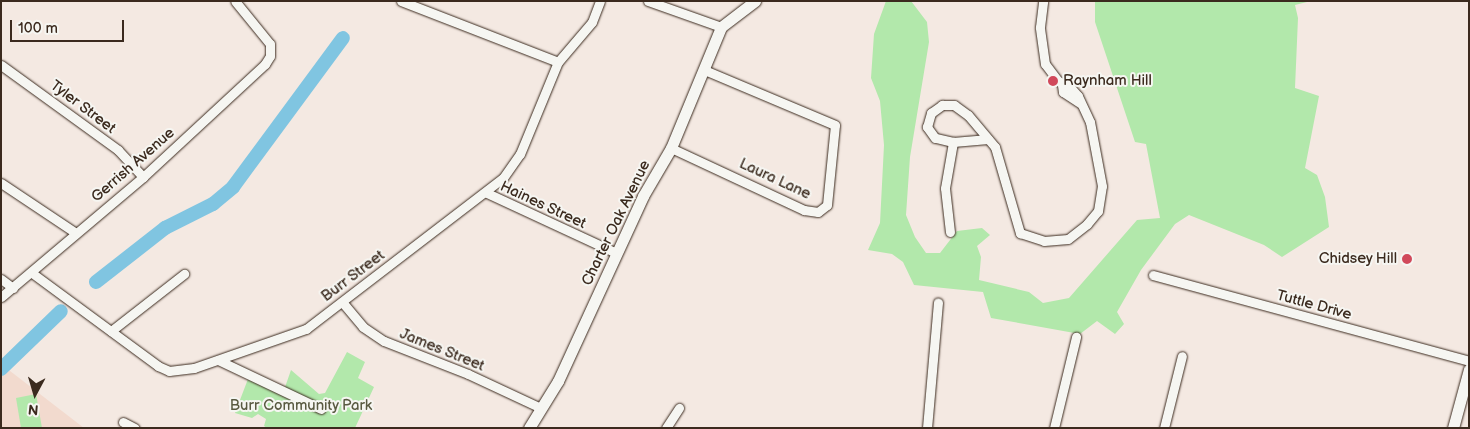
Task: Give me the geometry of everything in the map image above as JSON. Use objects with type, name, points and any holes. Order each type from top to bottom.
[{"type":"street","name":"Gerrish Avenue","points":[[1,297],[32,273],[143,177],[265,64],[270,56],[270,44],[235,1]]},
{"type":"street","points":[[400,1],[421,5],[558,62]]},
{"type":"street","name":"Burr Street","points":[[32,273],[169,372],[194,368],[295,334],[343,303],[486,193],[508,172],[520,154],[558,62],[592,22],[600,1]]},
{"type":"street","points":[[648,1],[721,27],[755,1]]},
{"type":"street","points":[[988,139],[953,142],[935,138],[928,132],[927,122],[932,112],[942,105],[961,110],[988,139],[995,147],[1020,233],[1044,242],[1068,238],[1094,218],[1101,202],[1095,140],[1090,122],[1070,87],[1062,85],[1045,64],[1040,27],[1043,1]]},
{"type":"street","name":"Charter Oak Avenue","points":[[529,428],[558,381],[642,196],[671,148],[721,27]]},
{"type":"street","name":"Tyler Street","points":[[1,65],[118,150],[143,177]]},
{"type":"street","name":"Laura Lane","points":[[671,148],[804,210],[818,212],[827,205],[835,125],[704,70]]},
{"type":"street","points":[[950,232],[944,195],[953,142]]},
{"type":"street","points":[[1,183],[76,233]]},
{"type":"street","name":"Haines Street","points":[[486,193],[616,254]]},
{"type":"street","points":[[111,331],[184,274]]},
{"type":"street","name":"Tuttle Drive","points":[[1153,275],[1469,362]]},
{"type":"street","points":[[1,279],[13,288]]},
{"type":"street","points":[[926,428],[938,302]]},
{"type":"street","name":"James Street","points":[[343,303],[364,327],[384,341],[468,374],[541,408]]},
{"type":"street","points":[[1054,428],[1076,337]]},
{"type":"street","points":[[1164,428],[1182,356]]},
{"type":"street","points":[[218,360],[321,409]]},
{"type":"street","points":[[1453,428],[1469,369]]},
{"type":"street","points":[[666,428],[679,408]]},
{"type":"street","points":[[123,422],[135,428]]},
{"type":"shaded area","points":[[1,364],[84,428],[1,428]]},
{"type":"green space","points":[[886,1],[911,1],[927,22],[929,42],[910,157],[906,215],[915,237],[926,253],[940,253],[957,231],[982,228],[990,235],[977,246],[981,257],[979,280],[1029,292],[1043,303],[1069,298],[1137,220],[1160,218],[1146,144],[1135,142],[1095,22],[1095,1],[1311,1],[1295,5],[1298,18],[1295,88],[1319,96],[1305,168],[1317,175],[1325,197],[1329,227],[1282,257],[1264,245],[1189,215],[1175,224],[1141,270],[1117,312],[1124,324],[1115,334],[1097,321],[1080,334],[991,318],[983,292],[914,285],[903,262],[892,254],[868,250],[880,223],[884,145],[880,101],[871,78],[874,34]]},
{"type":"green space","name":"Burr Community Park","points":[[347,352],[365,362],[358,378],[374,387],[355,428],[267,428],[264,426],[266,419],[258,414],[252,418],[235,413],[248,379],[283,393],[291,370],[319,394],[325,393]]},
{"type":"green space","points":[[36,394],[42,428],[21,428],[16,398]]},
{"type":"waterway","points":[[96,282],[165,228],[213,204],[233,187],[343,38]]},
{"type":"waterway","points":[[1,369],[61,311]]},
{"type":"place","name":"Raynham Hill","points":[[1053,81]]},
{"type":"place","name":"Chidsey Hill","points":[[1407,259]]}]
